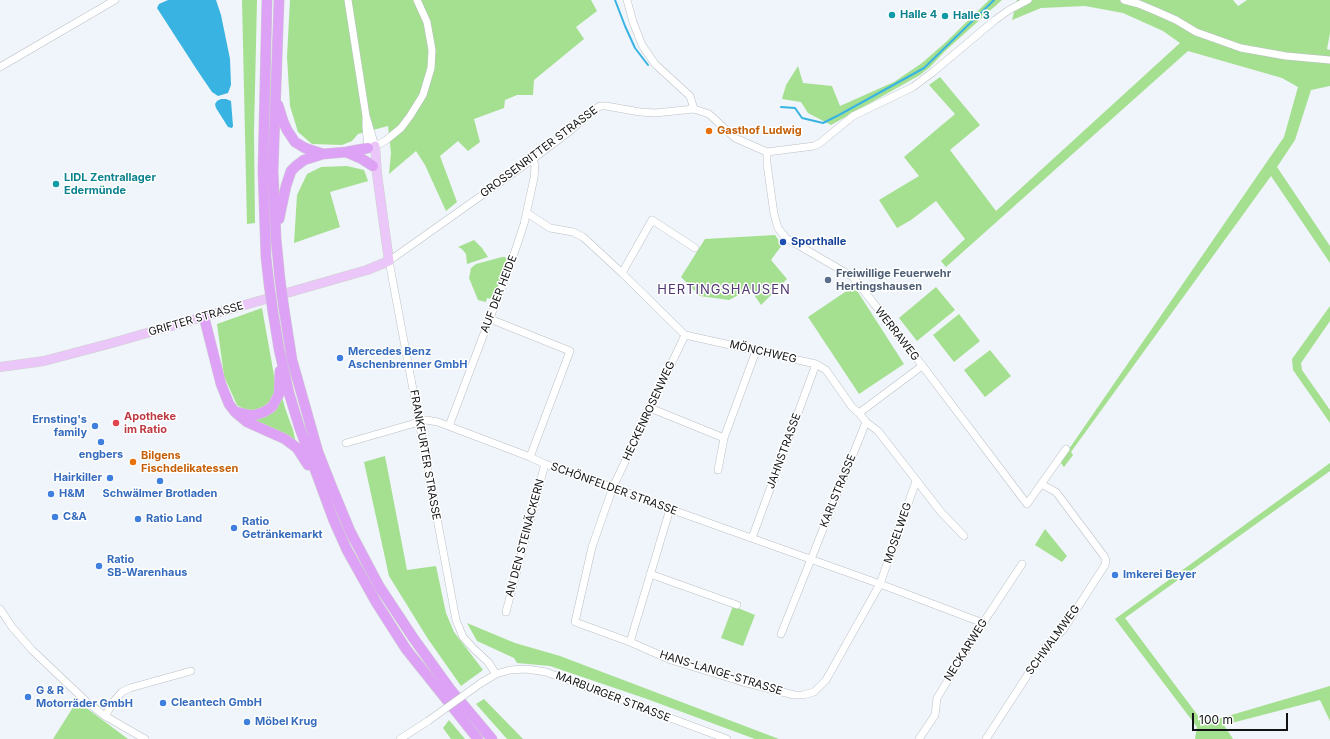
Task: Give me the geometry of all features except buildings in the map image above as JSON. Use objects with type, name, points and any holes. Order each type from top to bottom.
[{"type":"highway","points":[[268,0],[263,172],[266,256],[279,350],[289,393],[322,492],[334,521],[376,602],[406,649],[478,739]]},
{"type":"highway","points":[[279,0],[273,171],[276,239],[280,280],[292,360],[318,452],[350,531],[379,586],[414,639],[450,689],[492,739]]},
{"type":"highway","points":[[276,88],[280,111],[285,126],[291,137],[295,142],[305,148],[323,154]]},
{"type":"highway","points":[[276,239],[286,186],[292,171],[304,160],[323,154],[346,152],[371,147]]},
{"type":"highway","points":[[346,152],[362,159],[375,170]]},
{"type":"highway","points":[[204,317],[221,384],[229,404],[235,412],[247,422],[284,439],[297,448],[322,492]]},
{"type":"highway","points":[[235,412],[249,415],[259,414],[268,409],[275,402],[279,394],[280,387],[279,350]]},
{"type":"main road","name":"FRANKFURTER STRASSE","points":[[371,147],[389,261]]},
{"type":"main road","name":"GRIFTER STRASSE","points":[[0,367],[44,361],[112,344],[367,270],[389,261]]},
{"type":"street","points":[[0,67],[115,0]]},
{"type":"street","points":[[348,0],[366,116],[366,127],[371,147],[391,137],[406,122],[423,95],[429,78],[432,59],[431,41],[427,22],[417,0]]},
{"type":"street","points":[[627,0],[633,22],[642,45],[655,64],[690,96],[694,109]]},
{"type":"street","points":[[767,152],[814,146],[820,143],[853,116],[913,87],[995,20],[1009,10],[1028,0]]},
{"type":"street","points":[[1124,0],[1139,4],[1158,12],[1176,20],[1196,32],[1241,48],[1286,56],[1330,60]]},
{"type":"street","name":"GROSSENRITTER STRASSE","points":[[389,261],[533,159],[600,106],[655,113],[694,109],[709,114],[735,138],[767,152]]},
{"type":"street","name":"WERRAWEG","points":[[767,152],[767,164],[774,214],[778,228],[786,238],[853,277],[1027,504],[1066,449]]},
{"type":"street","name":"AUF DER HEIDE","points":[[449,426],[514,257],[527,213],[534,178],[535,166],[533,159]]},
{"type":"street","points":[[527,213],[550,228],[573,232],[583,237],[685,335]]},
{"type":"street","points":[[622,273],[652,220],[695,248]]},
{"type":"street","name":"FRANKFURTER STRASSE","points":[[389,261],[456,620],[464,637],[488,662],[496,674]]},
{"type":"street","points":[[490,319],[570,350],[530,457]]},
{"type":"street","name":"MÖNCHWEG","points":[[685,335],[816,364],[826,370],[852,407],[866,422],[878,431],[941,512],[964,536]]},
{"type":"street","name":"HECKENROSENWEG","points":[[613,487],[685,335]]},
{"type":"street","points":[[718,470],[724,438],[756,351]]},
{"type":"street","name":"JAHNSTRASSE","points":[[752,538],[816,364]]},
{"type":"street","points":[[859,413],[922,366]]},
{"type":"street","points":[[650,408],[724,438]]},
{"type":"street","name":"SCHÖNFELDER STRASSE","points":[[346,443],[426,420],[438,422],[530,457],[544,464],[613,487],[983,623]]},
{"type":"street","name":"KARLSTRASSE","points":[[810,559],[866,422]]},
{"type":"street","name":"AN DEN STEINÄCKERN","points":[[506,612],[544,464]]},
{"type":"street","name":"MOSELWEG","points":[[880,584],[916,481]]},
{"type":"street","name":"SCHWALMWEG","points":[[986,739],[1047,645],[1062,630],[1105,565],[1106,560],[1104,556],[1056,492],[1041,484]]},
{"type":"street","name":"HANS-LANGE-STRASSE","points":[[613,487],[592,547],[574,622],[630,642],[671,660],[742,682],[794,695],[803,695],[814,692],[826,680],[880,584]]},
{"type":"street","points":[[630,642],[670,509]]},
{"type":"street","points":[[781,634],[810,559]]},
{"type":"street","name":"NECKARWEG","points":[[919,739],[935,714],[937,698],[983,623],[1022,564]]},
{"type":"street","points":[[650,574],[737,605]]},
{"type":"street","points":[[0,610],[12,627],[32,650],[88,703],[105,716],[145,739]]},
{"type":"street","name":"MARBURGER STRASSE","points":[[400,739],[481,683],[496,674],[516,669],[546,672],[727,739]]},
{"type":"street","points":[[105,716],[114,701],[122,692],[130,688],[191,671]]},
{"type":"green space","points":[[242,0],[257,0],[254,132],[255,223],[247,224]]},
{"type":"green space","points":[[290,0],[591,0],[597,11],[576,27],[584,39],[534,80],[533,95],[517,95],[505,100],[504,108],[474,119],[480,142],[468,151],[458,141],[440,156],[457,202],[446,211],[425,165],[416,151],[389,174],[391,153],[388,126],[358,134],[352,141],[342,145],[312,144],[298,132],[290,106],[287,57]]},
{"type":"green space","points":[[989,0],[1002,0],[920,75],[831,125],[808,113],[801,102],[782,99],[786,85],[798,66],[803,83],[832,86],[840,106],[894,82],[922,63]]},
{"type":"green space","points":[[1017,0],[1233,0],[1238,6],[1247,0],[1330,0],[1330,33],[1327,49],[1330,50],[1330,86],[1311,90],[1295,140],[1277,167],[1330,246],[1330,263],[1271,176],[1071,452],[1073,455],[1064,467],[1060,462],[1284,137],[1298,87],[1282,78],[1188,51],[946,267],[941,261],[965,239],[936,201],[911,220],[897,228],[879,200],[919,176],[904,157],[955,114],[929,85],[940,77],[980,125],[950,150],[996,211],[1180,43],[1163,31],[1123,13],[1085,6],[1041,8],[1012,20]]},
{"type":"green space","points":[[347,166],[364,170],[368,181],[330,192],[340,227],[294,243],[297,195],[307,174],[321,167]]},
{"type":"green space","points":[[775,235],[782,245],[771,260],[787,279],[761,305],[750,289],[729,300],[700,296],[681,277],[705,239]]},
{"type":"green space","points":[[474,240],[488,257],[467,264],[466,254],[458,247]]},
{"type":"green space","points":[[505,257],[508,260],[493,299],[487,298],[486,302],[478,300],[469,278],[471,268],[476,264]]},
{"type":"green space","points":[[854,286],[904,364],[859,394],[808,317]]},
{"type":"green space","points":[[936,287],[955,310],[917,341],[899,318]]},
{"type":"green space","points":[[1330,306],[1330,321],[1301,363],[1302,370],[1330,410],[1330,423],[1293,370],[1292,359]]},
{"type":"green space","points":[[262,308],[275,381],[275,395],[268,405],[257,411],[245,410],[237,405],[224,376],[217,324]]},
{"type":"green space","points":[[959,314],[980,341],[954,362],[933,335]]},
{"type":"green space","points":[[990,350],[1011,376],[985,397],[964,370]]},
{"type":"green space","points":[[281,393],[293,430],[296,443],[249,421]]},
{"type":"green space","points":[[385,456],[407,570],[436,566],[446,613],[454,632],[483,670],[461,686],[428,639],[389,576],[364,462]]},
{"type":"green space","points":[[1330,463],[1330,471],[1125,618],[1202,721],[1221,718],[1330,686],[1330,721],[1320,700],[1224,725],[1233,739],[1195,739],[1197,727],[1115,619]]},
{"type":"green space","points":[[1045,529],[1067,556],[1062,562],[1035,545]]},
{"type":"green space","points":[[733,606],[755,615],[743,646],[721,638]]},
{"type":"green space","points":[[467,623],[515,643],[560,656],[779,739],[755,739],[647,699],[550,666],[517,663],[514,658],[477,641]]},
{"type":"green space","points":[[484,699],[523,739],[507,739],[476,704]]},
{"type":"green space","points":[[77,701],[128,739],[53,739]]},
{"type":"green space","points":[[449,720],[465,739],[451,739],[443,728]]},
{"type":"water","points":[[168,0],[216,0],[221,15],[230,59],[231,85],[228,93],[218,96],[212,92],[157,8],[159,4]]},
{"type":"water","points":[[221,99],[231,101],[232,128],[228,127],[216,108],[215,104]]},
{"type":"waterway","points":[[615,0],[635,48],[648,65]]},
{"type":"waterway","points":[[781,107],[795,108],[802,118],[823,123],[839,115],[924,68],[994,0]]},
{"type":"place","name":"Halle 4","points":[[892,15]]},
{"type":"place","name":"Halle 3","points":[[945,16]]},
{"type":"place","name":"Gasthof Ludwig","points":[[709,131]]},
{"type":"place","name":"LIDL Zentrallager Edermünde","points":[[56,184]]},
{"type":"place","name":"Sporthalle","points":[[783,242]]},
{"type":"place","name":"Freiwillige Feuerwehr Hertingshausen","points":[[828,280]]},
{"type":"place","name":"Mercedes Benz Aschenbrenner GmbH","points":[[340,358]]},
{"type":"place","name":"Apotheke im Ratio","points":[[116,423]]},
{"type":"place","name":"Ernsting's family","points":[[95,426]]},
{"type":"place","name":"engbers","points":[[101,442]]},
{"type":"place","name":"Bilgens Fischdelikatessen","points":[[133,462]]},
{"type":"place","name":"Hairkiller","points":[[110,478]]},
{"type":"place","name":"Schwälmer Brotladen","points":[[160,481]]},
{"type":"place","name":"H&M","points":[[51,494]]},
{"type":"place","name":"C&A","points":[[55,517]]},
{"type":"place","name":"Ratio Land","points":[[138,519]]},
{"type":"place","name":"Ratio Getränkemarkt","points":[[234,528]]},
{"type":"place","name":"Ratio SB-Warenhaus","points":[[99,566]]},
{"type":"place","name":"Imkerei Beyer","points":[[1115,575]]},
{"type":"place","name":"G & R Motorräder GmbH","points":[[28,697]]},
{"type":"place","name":"Cleantech GmbH","points":[[163,703]]},
{"type":"place","name":"Möbel Krug","points":[[247,722]]},
{"type":"district","name":"HERTINGSHAUSEN","points":[[724,290]]}]
